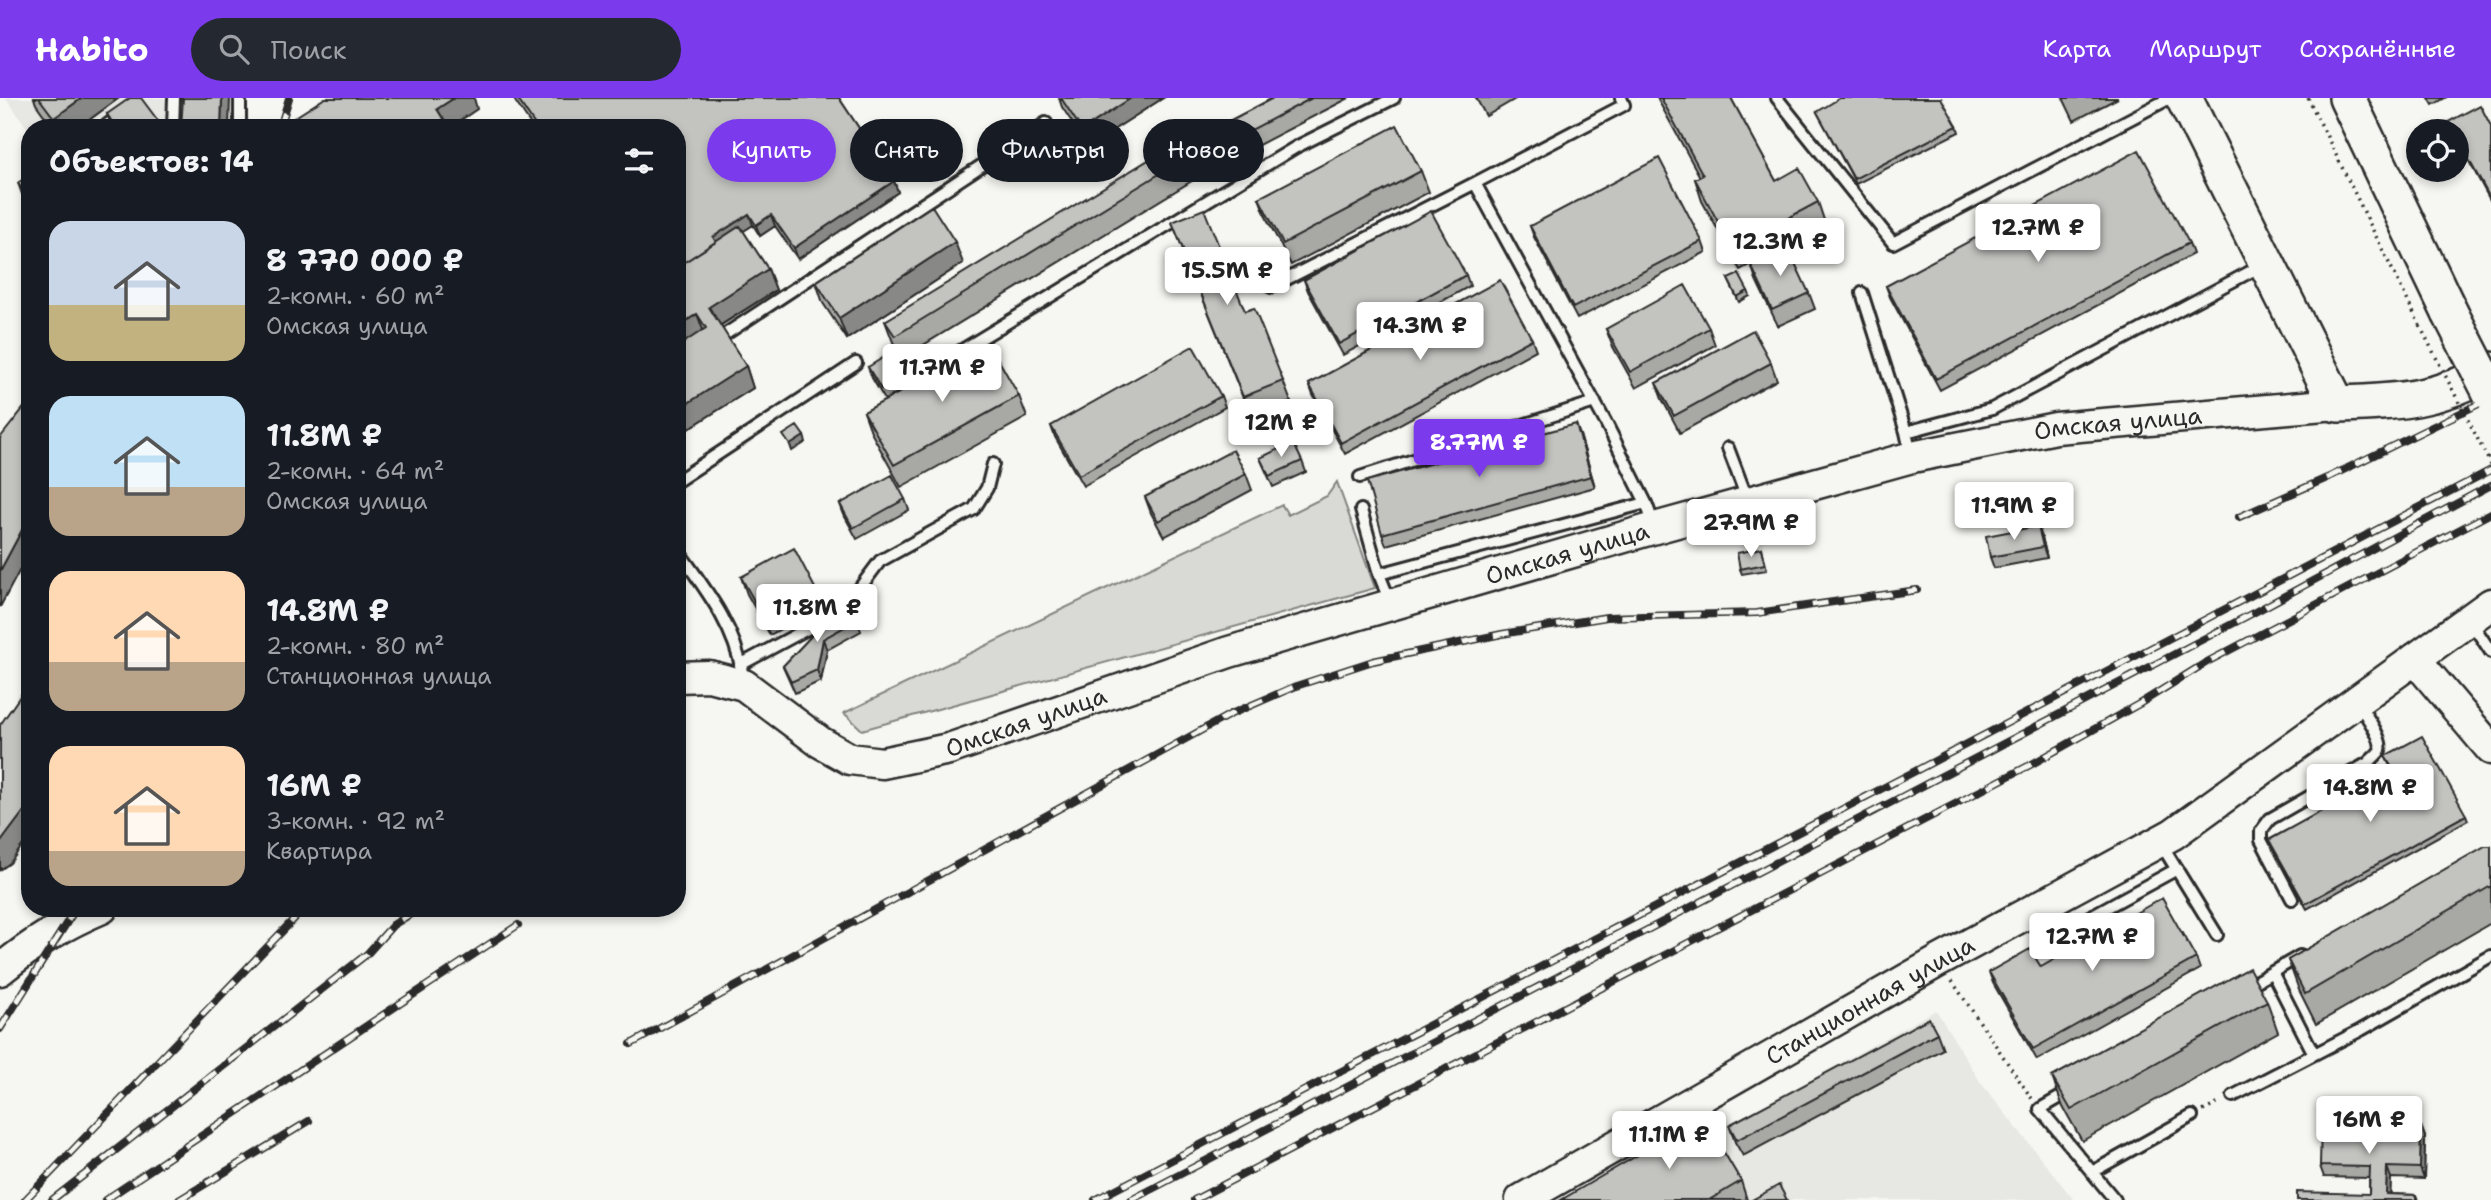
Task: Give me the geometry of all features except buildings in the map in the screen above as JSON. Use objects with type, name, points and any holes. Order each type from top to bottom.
[{"type":"main road","points":[[2184,98],[2337,404]]},
{"type":"main road","points":[[2347,98],[2435,319],[2491,393]]},
{"type":"main road","name":"Омская улица","points":[[686,677],[742,675],[820,743],[850,758],[882,763],[949,749],[1229,652],[1391,605],[1651,516],[1748,502],[1909,444],[2056,428],[2401,401],[2438,395],[2491,370]]},
{"type":"main road","name":"Станционная улица","points":[[1521,1200],[1939,961],[2160,841],[2480,612]]},
{"type":"main road","points":[[2415,659],[2491,749]]},
{"type":"main road","points":[[0,970],[32,944],[82,917]]},
{"type":"lane","points":[[173,119],[174,98]]},
{"type":"lane","points":[[240,98],[240,119]]},
{"type":"lane","points":[[939,364],[1296,147],[1394,98]]},
{"type":"lane","points":[[1271,287],[1624,104],[1621,98]]},
{"type":"lane","points":[[1777,98],[1893,243],[2169,98]]},
{"type":"lane","points":[[116,119],[135,106]]},
{"type":"lane","points":[[700,351],[977,168]]},
{"type":"lane","points":[[1380,574],[1651,516],[1595,402],[1475,183]]},
{"type":"lane","points":[[1863,293],[1909,444],[1992,410],[2267,263]]},
{"type":"lane","points":[[686,475],[856,363]]},
{"type":"lane","points":[[1360,477],[1595,402]]},
{"type":"lane","points":[[1728,448],[1748,502]]},
{"type":"lane","points":[[686,562],[723,616],[742,675],[844,609],[880,561],[974,509],[987,488],[993,464]]},
{"type":"lane","points":[[1361,510],[1391,605]]},
{"type":"lane","points":[[2480,612],[2491,652]]},
{"type":"lane","points":[[2292,899],[2261,840],[2261,831],[2270,819],[2368,762],[2379,752],[2381,747],[2378,736],[2356,701]]},
{"type":"lane","points":[[2160,841],[2217,935]]},
{"type":"lane","points":[[2080,922],[2177,869]]},
{"type":"lane","points":[[2236,993],[2307,952]]},
{"type":"lane","points":[[2233,1096],[2361,1030],[2491,956]]},
{"type":"lane","points":[[2272,972],[2314,1054]]},
{"type":"lane","points":[[2085,1082],[2040,1109],[2115,1200]]},
{"type":"lane","points":[[2092,1172],[2192,1116]]},
{"type":"path","points":[[2308,98],[2435,319],[2491,465]]},
{"type":"path","points":[[1939,961],[2040,1109]]},
{"type":"path","points":[[2192,1116],[2233,1096]]},
{"type":"shaded area","points":[[6,98],[236,98],[235,119],[21,119]]},
{"type":"shaded area","points":[[1337,482],[1375,588],[862,730],[844,713],[1282,505],[1288,515],[1327,496]]},
{"type":"shaded area","points":[[1936,1010],[1981,1083],[2074,1200],[1593,1200]]},
{"type":"railway","points":[[283,119],[289,98]]},
{"type":"railway","points":[[2239,517],[2327,478],[2491,398]]},
{"type":"railway","points":[[1095,1200],[2491,470]]},
{"type":"railway","points":[[1131,1200],[2253,613],[2491,485]]},
{"type":"railway","points":[[1194,1200],[2032,764],[2207,662],[2491,513]]},
{"type":"railway","points":[[631,1044],[1231,714],[1296,686],[1373,661],[1502,634],[1607,617],[1757,613],[1917,590]]},
{"type":"railway","points":[[0,1029],[70,917]]},
{"type":"railway","points":[[52,1200],[367,954],[393,925],[406,917]]},
{"type":"railway","points":[[25,1200],[295,918]]},
{"type":"railway","points":[[105,1200],[518,925]]},
{"type":"railway","points":[[179,1200],[309,1121]]}]
